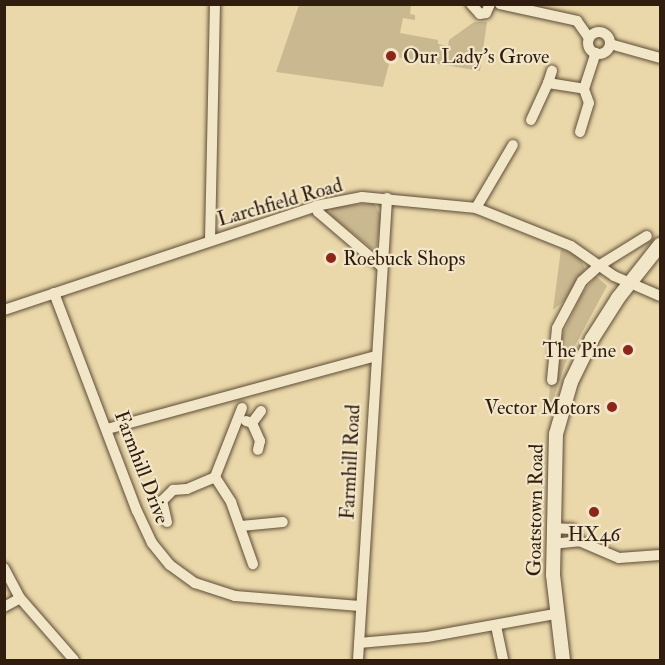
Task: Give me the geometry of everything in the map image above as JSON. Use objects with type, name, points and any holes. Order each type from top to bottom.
[{"type":"main road","name":"Goatstown Road","points":[[563,660],[555,614],[552,528],[555,444],[564,405],[592,339],[631,281],[660,245]]},
{"type":"street","points":[[210,241],[208,219],[215,4]]},
{"type":"street","points":[[471,4],[480,14],[486,13],[490,4]]},
{"type":"street","points":[[500,4],[577,21],[589,38],[590,49],[596,53],[605,52],[610,44]]},
{"type":"street","points":[[589,38],[596,32],[603,33],[610,44],[660,58]]},
{"type":"street","points":[[580,132],[590,103],[584,89],[596,53]]},
{"type":"street","points":[[531,120],[552,71]]},
{"type":"street","points":[[548,83],[584,89]]},
{"type":"street","points":[[476,208],[513,145]]},
{"type":"street","name":"Larchfield Road","points":[[4,310],[316,206],[362,197],[476,208],[571,246],[614,276],[631,281],[660,296]]},
{"type":"street","name":"Farmhill Road","points":[[358,660],[375,356],[387,198]]},
{"type":"street","points":[[316,206],[318,212],[381,266]]},
{"type":"street","points":[[208,219],[225,236]]},
{"type":"street","points":[[552,380],[554,346],[563,314],[582,281],[600,265],[647,236]]},
{"type":"street","name":"Farmhill Drive","points":[[54,293],[153,543],[181,576],[235,596],[360,606]]},
{"type":"street","points":[[108,429],[375,356]]},
{"type":"street","points":[[252,423],[261,411]]},
{"type":"street","points":[[167,522],[162,501],[173,490],[187,489],[214,477],[241,413],[252,423],[260,441],[258,450]]},
{"type":"street","points":[[214,477],[241,526],[253,564]]},
{"type":"street","points":[[241,526],[283,522]]},
{"type":"street","points":[[552,528],[572,529],[579,541]]},
{"type":"street","points":[[552,544],[579,541],[619,558],[660,555]]},
{"type":"street","points":[[4,568],[20,598],[74,660]]},
{"type":"street","points":[[4,607],[20,598]]},
{"type":"street","points":[[359,643],[496,626],[555,614]]},
{"type":"street","points":[[496,626],[503,660]]},
{"type":"shaded area","points":[[299,5],[411,5],[410,14],[415,15],[415,20],[403,18],[400,33],[438,40],[438,44],[448,46],[449,40],[474,22],[487,22],[480,71],[391,56],[383,87],[276,72]]},
{"type":"shaded area","points":[[374,203],[381,216],[376,252],[329,214],[333,207]]},
{"type":"shaded area","points":[[561,249],[580,257],[585,269],[564,301],[553,310]]},
{"type":"shaded area","points":[[596,276],[607,286],[565,364],[555,394],[553,413],[548,411],[550,385],[558,377],[561,338],[582,294]]},
{"type":"place","name":"Our Lady's Grove","points":[[391,56]]},
{"type":"place","name":"Roebuck Shops","points":[[331,258]]},
{"type":"place","name":"The Pine","points":[[628,350]]},
{"type":"place","name":"Vector Motors","points":[[612,407]]},
{"type":"place","name":"HX46","points":[[594,512]]}]
